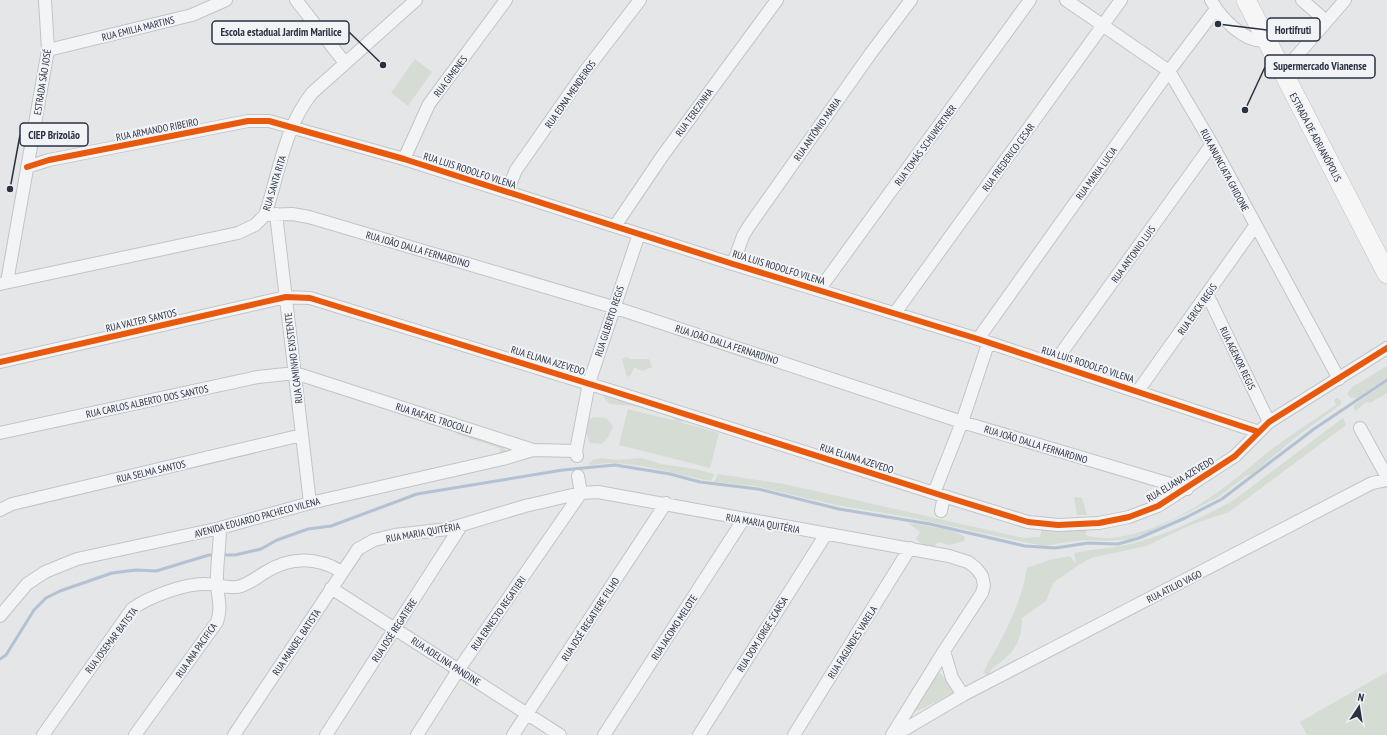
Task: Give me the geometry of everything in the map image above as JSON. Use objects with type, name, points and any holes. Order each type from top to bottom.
[{"type":"main road","name":"ESTRADA DE ADRIANÓPOLIS","points":[[1246,0],[1265,40],[1387,274]]},
{"type":"street","name":"ESTRADA SÃO JOSÉ","points":[[4,283],[28,167],[48,50],[45,0]]},
{"type":"street","name":"RUA EMILIA MARTINS","points":[[48,50],[192,15],[226,0]]},
{"type":"street","points":[[296,0],[345,63]]},
{"type":"street","name":"RUA SANTA RITA","points":[[4,283],[238,233],[270,214],[292,126],[297,114],[312,92],[416,0]]},
{"type":"street","name":"RUA GIMENES","points":[[404,159],[429,104],[506,0]]},
{"type":"street","name":"RUA EDNA MENDEIROS","points":[[507,192],[516,170],[586,70],[640,0]]},
{"type":"street","name":"RUA TEREZINHA","points":[[614,226],[663,155],[776,0]]},
{"type":"street","name":"RUA ANTÔNIO MARIA","points":[[733,264],[743,236],[749,226],[866,60],[911,0]]},
{"type":"street","name":"RUA TOMÁS SCHUWERTNER","points":[[819,290],[1030,0]]},
{"type":"street","name":"RUA ANUNCIATA GHIDONE","points":[[1066,0],[1169,71],[1212,144],[1339,380]]},
{"type":"street","name":"RUA FREDERICO CESAR","points":[[896,313],[1121,0]]},
{"type":"street","points":[[1302,0],[1326,21]]},
{"type":"street","points":[[1282,73],[1344,0]]},
{"type":"street","points":[[1213,4],[1244,36],[1255,41],[1265,40]]},
{"type":"street","name":"RUA MARIA LUCIA","points":[[941,511],[939,495],[962,422],[983,341],[1169,71],[1213,4]]},
{"type":"street","name":"RUA ARMANDO RIBEIRO","points":[[28,167],[49,160],[248,121],[269,121],[292,126]]},
{"type":"street","name":"RUA LUIS RODOLFO VILENA","points":[[292,126],[404,159],[733,264],[896,313],[1138,391],[1259,432]]},
{"type":"street","name":"RUA ANTONIO LUIS","points":[[1054,364],[1212,144]]},
{"type":"street","name":"RUA CAMINHO EXISTENTE","points":[[270,214],[286,297],[310,503]]},
{"type":"street","name":"RUA JOÃO DALLA FERNARDINO","points":[[270,214],[309,217],[613,306],[962,422],[1187,489]]},
{"type":"street","name":"RUA ERICK REGIS","points":[[1138,391],[1255,226]]},
{"type":"street","name":"RUA GILBERTO REGIS","points":[[576,454],[589,383],[613,306],[639,234]]},
{"type":"street","name":"RUA AGENOR REGIS","points":[[1207,294],[1269,422]]},
{"type":"street","name":"RUA VALTER SANTOS","points":[[0,362],[286,297]]},
{"type":"street","name":"RUA ELIANA AZEVEDO","points":[[286,297],[310,298],[589,383],[939,495],[1028,522],[1058,525],[1099,523],[1129,517],[1158,506],[1187,489],[1235,456],[1269,422],[1339,380],[1387,348]]},
{"type":"street","name":"RUA CARLOS ALBERTO DOS SANTOS","points":[[0,433],[258,377],[295,373]]},
{"type":"street","name":"RUA RAFAEL TROCOLLI","points":[[295,373],[533,450],[576,454]]},
{"type":"street","points":[[1360,428],[1387,479]]},
{"type":"street","name":"RUA SELMA SANTOS","points":[[0,510],[12,504],[302,435]]},
{"type":"street","name":"AVENIDA EDUARDO PACHECO VILENA","points":[[0,614],[27,584],[45,572],[77,558],[220,528],[310,503],[503,460],[533,450]]},
{"type":"street","points":[[578,476],[581,493]]},
{"type":"street","name":"RUA ATILIO VAGO","points":[[895,735],[963,695],[1372,484],[1387,479]]},
{"type":"street","name":"RUA MARIA QUITÉRIA","points":[[358,549],[374,540],[395,535],[448,529],[525,506],[581,493],[598,492],[666,503],[743,520],[910,548],[968,562],[976,568],[982,576],[984,585],[982,593],[892,735]]},
{"type":"street","name":"RUA ERNESTO REGATIERI","points":[[417,735],[459,669],[581,493]]},
{"type":"street","name":"RUA JOSÉ REGATIERE FILHO","points":[[513,735],[666,503]]},
{"type":"street","name":"RUA JACOMO MELOTE","points":[[604,735],[743,520]]},
{"type":"street","name":"RUA JOSÉ REGATIERE","points":[[326,735],[461,526]]},
{"type":"street","name":"RUA ANA PACIFICA","points":[[135,735],[217,622],[220,613],[217,585],[220,528]]},
{"type":"street","name":"RUA DOM JORGE SCARSA","points":[[699,735],[826,534]]},
{"type":"street","name":"RUA FAGUNDES VARELA","points":[[794,735],[910,548]]},
{"type":"street","name":"RUA MANOEL BATISTA","points":[[234,735],[358,549]]},
{"type":"street","name":"RUA JOSEMAR BATISTA","points":[[43,735],[132,609],[142,601],[156,595],[194,585],[205,584],[230,587],[244,585],[275,566],[309,560],[324,562],[342,572]]},
{"type":"street","name":"RUA ADELINA PANDINE","points":[[331,588],[560,735]]},
{"type":"street","points":[[944,651],[952,678],[963,695]]},
{"type":"shaded area","points":[[415,59],[432,72],[408,106],[391,93]]},
{"type":"shaded area","points":[[626,357],[631,359],[649,359],[652,367],[643,371],[634,367],[631,375],[627,377],[622,359]]},
{"type":"shaded area","points":[[1387,366],[1387,378],[1357,398],[1351,398],[1347,394],[1352,387]]},
{"type":"shaded area","points":[[1387,382],[1387,393],[1370,403],[1366,402],[1356,411],[1354,409],[1354,405]]},
{"type":"shaded area","points":[[602,391],[629,391],[640,394],[686,416],[687,421],[679,422],[719,433],[710,468],[619,445],[628,409],[676,421],[672,417],[634,406],[610,404],[604,398]]},
{"type":"shaded area","points":[[1337,398],[1342,401],[1340,405],[1300,434],[1252,474],[1246,476],[1217,498],[1149,532],[1129,539],[1108,541],[1083,540],[1043,546],[908,517],[836,505],[755,486],[714,482],[718,474],[784,484],[1024,538],[1040,537],[1042,526],[1084,527],[1087,532],[1085,535],[1102,538],[1121,537],[1141,532],[1181,515],[1216,494],[1276,446],[1336,405],[1334,400]]},
{"type":"shaded area","points":[[594,417],[606,418],[613,426],[609,436],[602,444],[590,443],[586,433],[588,420]]},
{"type":"shaded area","points":[[1343,418],[1346,425],[1229,512],[1193,524],[1146,546],[1091,558],[1077,566],[1053,583],[1046,601],[1022,618],[1021,632],[1011,653],[990,671],[988,676],[983,672],[1010,622],[1020,596],[1027,568],[1049,560],[1070,556],[1076,564],[1074,553],[1140,542],[1195,520],[1234,500]]},
{"type":"shaded area","points":[[456,434],[479,438],[504,447],[506,452],[499,454],[500,448]]},
{"type":"shaded area","points":[[602,458],[617,460],[642,458],[661,464],[695,469],[715,474],[711,481],[635,465],[610,463],[588,465],[593,460]]},
{"type":"shaded area","points":[[1074,497],[1082,498],[1087,515],[1077,515]]},
{"type":"shaded area","points":[[908,523],[954,532],[965,537],[964,541],[949,545],[938,542],[933,548],[925,547],[916,539],[920,532]]},
{"type":"shaded area","points":[[937,670],[957,692],[913,713]]},
{"type":"shaded area","points":[[1387,672],[1387,735],[1307,735],[1300,722]]},
{"type":"waterway","points":[[221,555],[235,555],[261,549],[277,540],[308,529],[331,526],[417,494],[563,470],[615,465],[670,474],[700,482],[758,489],[839,509],[930,524],[1025,546],[1055,548],[1088,543],[1118,544],[1139,538],[1185,518],[1222,499],[1314,429],[1387,380]]},
{"type":"waterway","points":[[0,659],[6,655],[34,610],[46,598],[60,591],[112,573],[136,570],[156,571],[209,555],[216,555]]},
{"type":"cycle path","points":[[27,167],[49,160],[248,121],[269,121],[404,159],[733,264],[978,339],[1259,432]]},
{"type":"cycle path","points":[[0,362],[286,297],[310,298],[609,390],[1028,522],[1058,525],[1099,523],[1129,517],[1158,506],[1235,456],[1269,422],[1387,348]]},
{"type":"place","name":"Hortifruti","points":[[1218,24]]},
{"type":"place","name":"Escola estadual Jardim Marilice","points":[[383,65]]},
{"type":"place","name":"Supermercado Vianense","points":[[1245,110]]},
{"type":"place","name":"CIEP Brizolão","points":[[10,189]]}]
